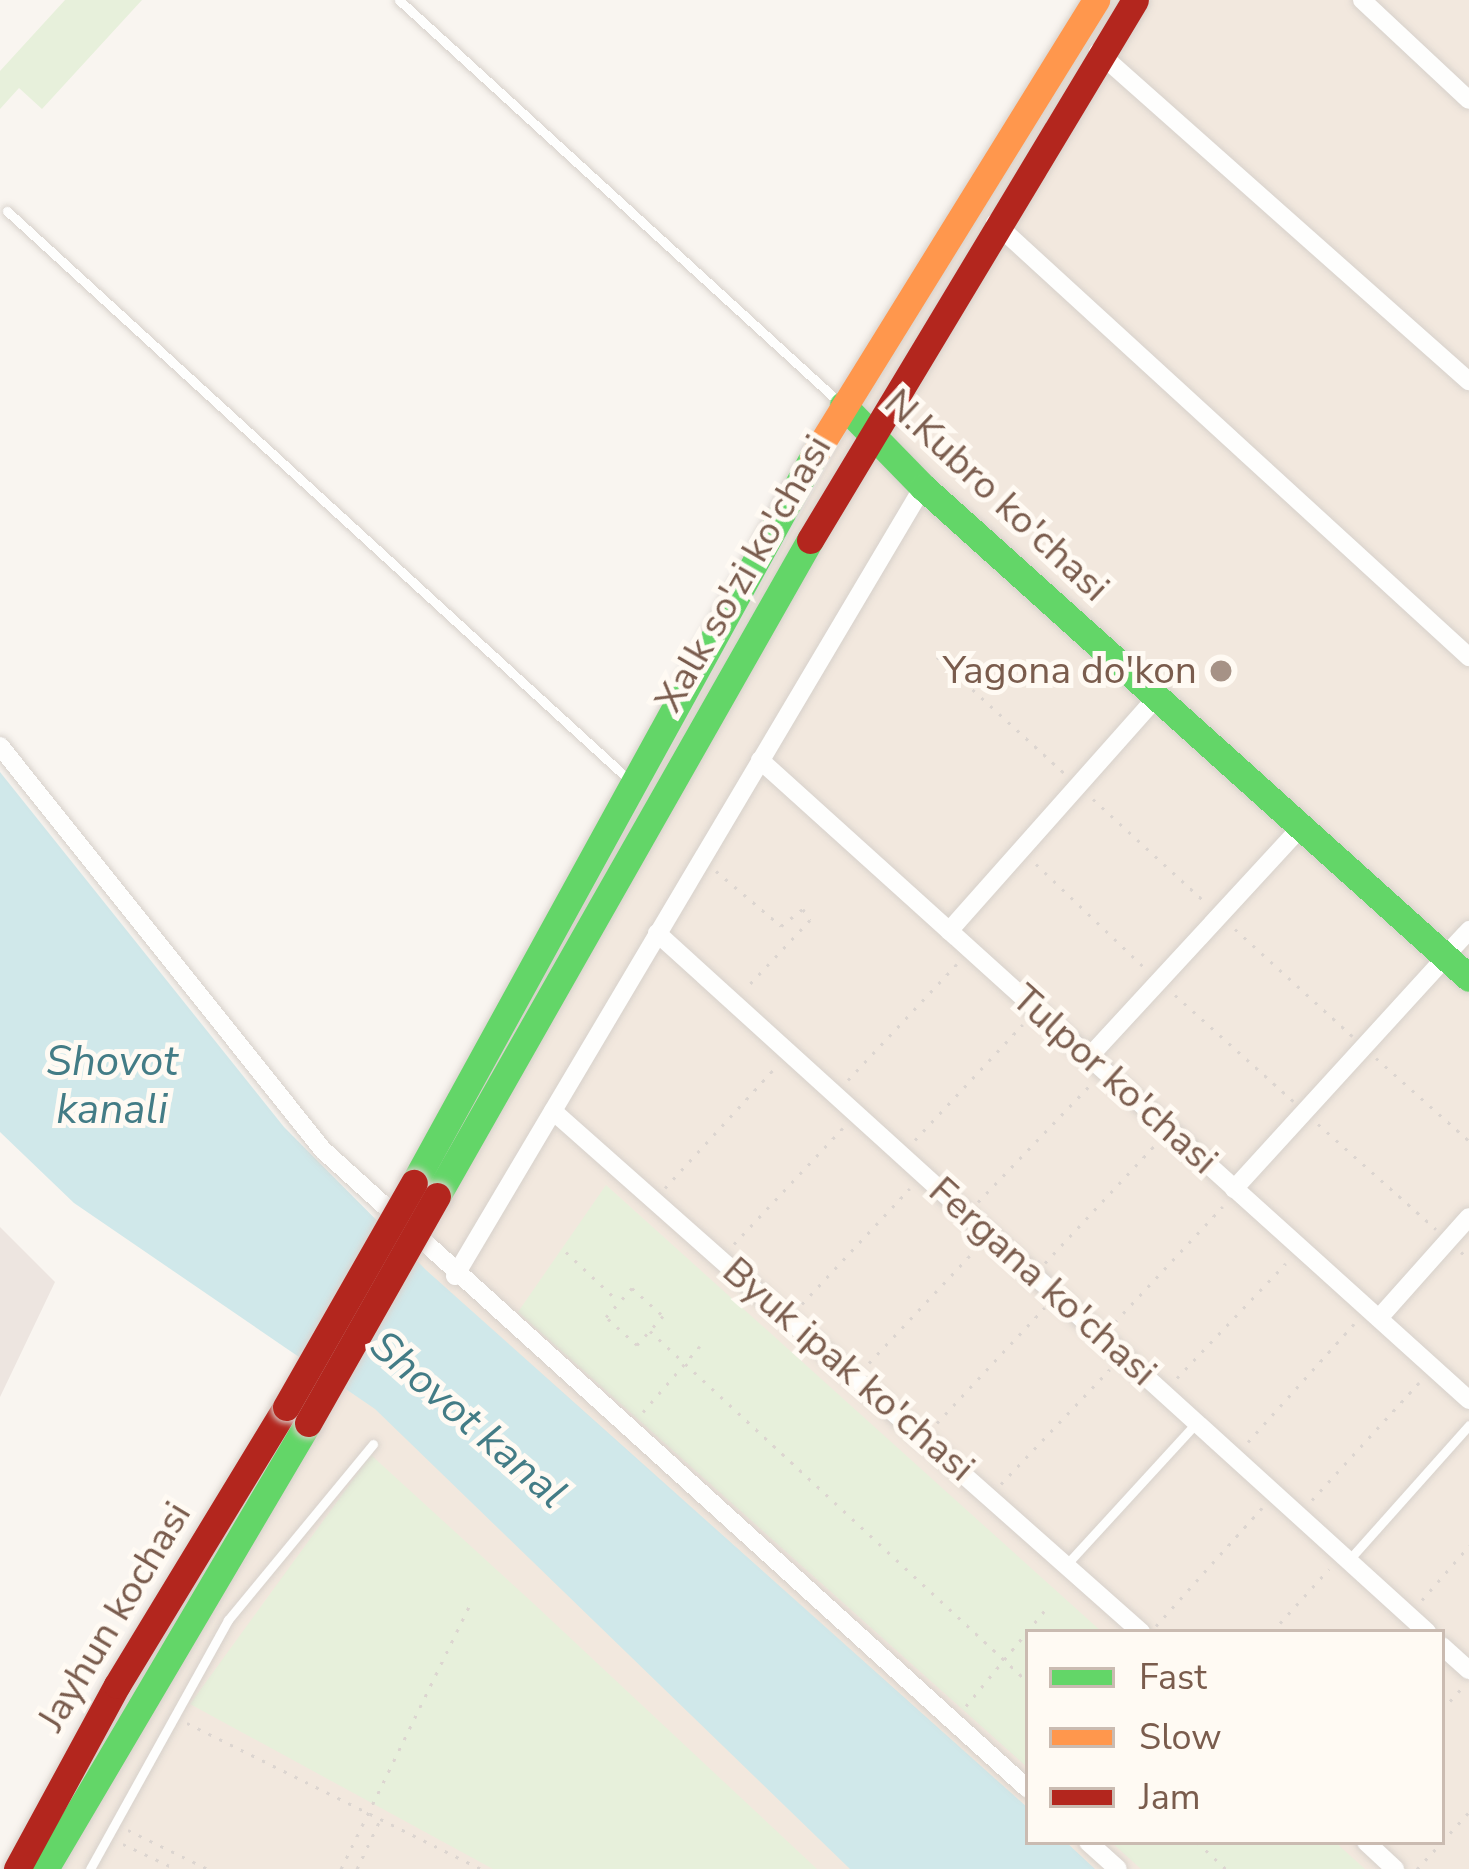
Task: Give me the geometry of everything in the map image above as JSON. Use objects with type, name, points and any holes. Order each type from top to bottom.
[{"type":"main road","name":"Xalk so'zi ko'chasi","points":[[426,1190],[635,786],[843,406],[1096,0]]},
{"type":"main road","name":"Xalk so'zi ko'chasi","points":[[426,1190],[995,223],[1098,52],[1135,0]]},
{"type":"main road","name":"N.Kubro ko'chasi","points":[[843,406],[923,487],[1469,978]]},
{"type":"main road","points":[[297,1415],[426,1190]]},
{"type":"main road","name":"Jayhun kochasi","points":[[17,1869],[117,1685],[297,1415]]},
{"type":"main road","name":"Jayhun kochasi","points":[[45,1869],[297,1415]]},
{"type":"street","points":[[1363,0],[1469,100]]},
{"type":"street","points":[[1098,52],[1469,381]]},
{"type":"street","points":[[995,223],[1469,657]]},
{"type":"street","points":[[455,1276],[923,487]]},
{"type":"street","points":[[950,931],[1157,697]]},
{"type":"street","points":[[0,746],[323,1150],[455,1276],[1025,1786]]},
{"type":"street","name":"Tulpor ko'chasi","points":[[760,760],[1469,1400]]},
{"type":"street","points":[[1097,1064],[1159,981],[1301,827]]},
{"type":"street","points":[[1235,1191],[1469,930]]},
{"type":"street","name":"Fergana ko'chasi","points":[[656,933],[1424,1629]]},
{"type":"street","name":"Byuk ipak ko'chasi","points":[[553,1111],[1138,1629]]},
{"type":"street","points":[[1374,1313],[1469,1217]]},
{"type":"street","points":[[1445,1649],[1469,1670]]},
{"type":"street","points":[[1091,1845],[1118,1869]]},
{"type":"street","points":[[1369,1845],[1395,1869]]},
{"type":"lane","points":[[399,0],[843,406]]},
{"type":"lane","points":[[7,211],[635,786]]},
{"type":"lane","points":[[1067,1564],[1196,1423]]},
{"type":"lane","points":[[1345,1558],[1469,1425]]},
{"type":"lane","points":[[90,1869],[171,1715],[228,1620],[373,1444]]},
{"type":"path","points":[[937,657],[1469,1141]]},
{"type":"path","points":[[1021,850],[1159,981],[1469,1259]]},
{"type":"path","points":[[701,858],[781,926],[803,909],[810,920],[734,1002]]},
{"type":"path","points":[[836,1094],[970,950]]},
{"type":"path","points":[[902,1154],[1036,1009]]},
{"type":"path","points":[[654,1200],[789,1052]]},
{"type":"path","points":[[968,1212],[1097,1064]]},
{"type":"path","points":[[720,1258],[856,1114]]},
{"type":"path","points":[[1035,1273],[1169,1130]]},
{"type":"path","points":[[788,1318],[924,1174]]},
{"type":"path","points":[[1102,1335],[1235,1191]]},
{"type":"path","points":[[855,1377],[991,1233]]},
{"type":"path","points":[[1163,1392],[1301,1248]]},
{"type":"path","points":[[566,1252],[619,1302]]},
{"type":"path","points":[[632,1288],[664,1316],[637,1345],[606,1317],[619,1302],[632,1288]]},
{"type":"path","points":[[924,1438],[1058,1294]]},
{"type":"path","points":[[1234,1456],[1374,1313]]},
{"type":"path","points":[[650,1331],[1025,1679]]},
{"type":"path","points":[[628,1430],[700,1346]]},
{"type":"path","points":[[990,1496],[1124,1355]]},
{"type":"path","points":[[1298,1514],[1434,1367]]},
{"type":"path","points":[[1153,1629],[1275,1493]]},
{"type":"path","points":[[1408,1615],[1469,1546]]},
{"type":"path","points":[[1275,1629],[1345,1558]]},
{"type":"path","points":[[341,1869],[471,1602]]},
{"type":"path","points":[[1030,1629],[1046,1610]]},
{"type":"path","points":[[953,1721],[1025,1635]]},
{"type":"path","points":[[1445,1707],[1469,1680]]},
{"type":"path","points":[[171,1715],[481,1869]]},
{"type":"path","points":[[1445,1839],[1469,1812]]},
{"type":"path","points":[[357,1869],[381,1818]]},
{"type":"path","points":[[113,1823],[208,1869]]},
{"type":"path","points":[[106,1836],[176,1869]]},
{"type":"path","points":[[1200,1845],[1226,1869]]},
{"type":"path","points":[[1418,1869],[1439,1845]]},
{"type":"shaded area","points":[[1085,0],[1469,0],[1469,1869],[50,1869]]},
{"type":"shaded area","points":[[0,1227],[55,1282],[0,1397]]},
{"type":"green space","points":[[65,0],[142,0],[42,109],[19,88],[0,109],[0,71]]},
{"type":"green space","points":[[606,1185],[1099,1629],[1025,1629],[1025,1765],[518,1312]]},
{"type":"green space","points":[[371,1455],[817,1869],[493,1869],[190,1704]]},
{"type":"green space","points":[[1114,1845],[1338,1845],[1365,1869],[1141,1869]]},
{"type":"water","name":"Shovot kanali","points":[[0,772],[284,1127],[426,1270],[1025,1805],[1025,1845],[1069,1845],[1095,1869],[850,1869],[375,1409],[74,1203],[0,1132]]},
{"type":"traffic: fast","points":[[843,405],[923,487],[1469,978]]},
{"type":"traffic: fast","points":[[414,1183],[813,457]]},
{"type":"traffic: fast","points":[[437,1196],[810,540]]},
{"type":"traffic: fast","points":[[45,1869],[308,1423]]},
{"type":"traffic: slow","points":[[813,457],[1096,0]]},
{"type":"traffic: jam","points":[[810,540],[1135,0]]},
{"type":"traffic: jam","points":[[286,1407],[414,1183]]},
{"type":"traffic: jam","points":[[308,1423],[437,1196]]},
{"type":"traffic: jam","points":[[17,1869],[117,1685],[286,1407]]},
{"type":"place","name":"Yagona do'kon","points":[[1221,671]]},
{"type":"water label","name":"Shovot kanal","points":[[468,1420]]}]
